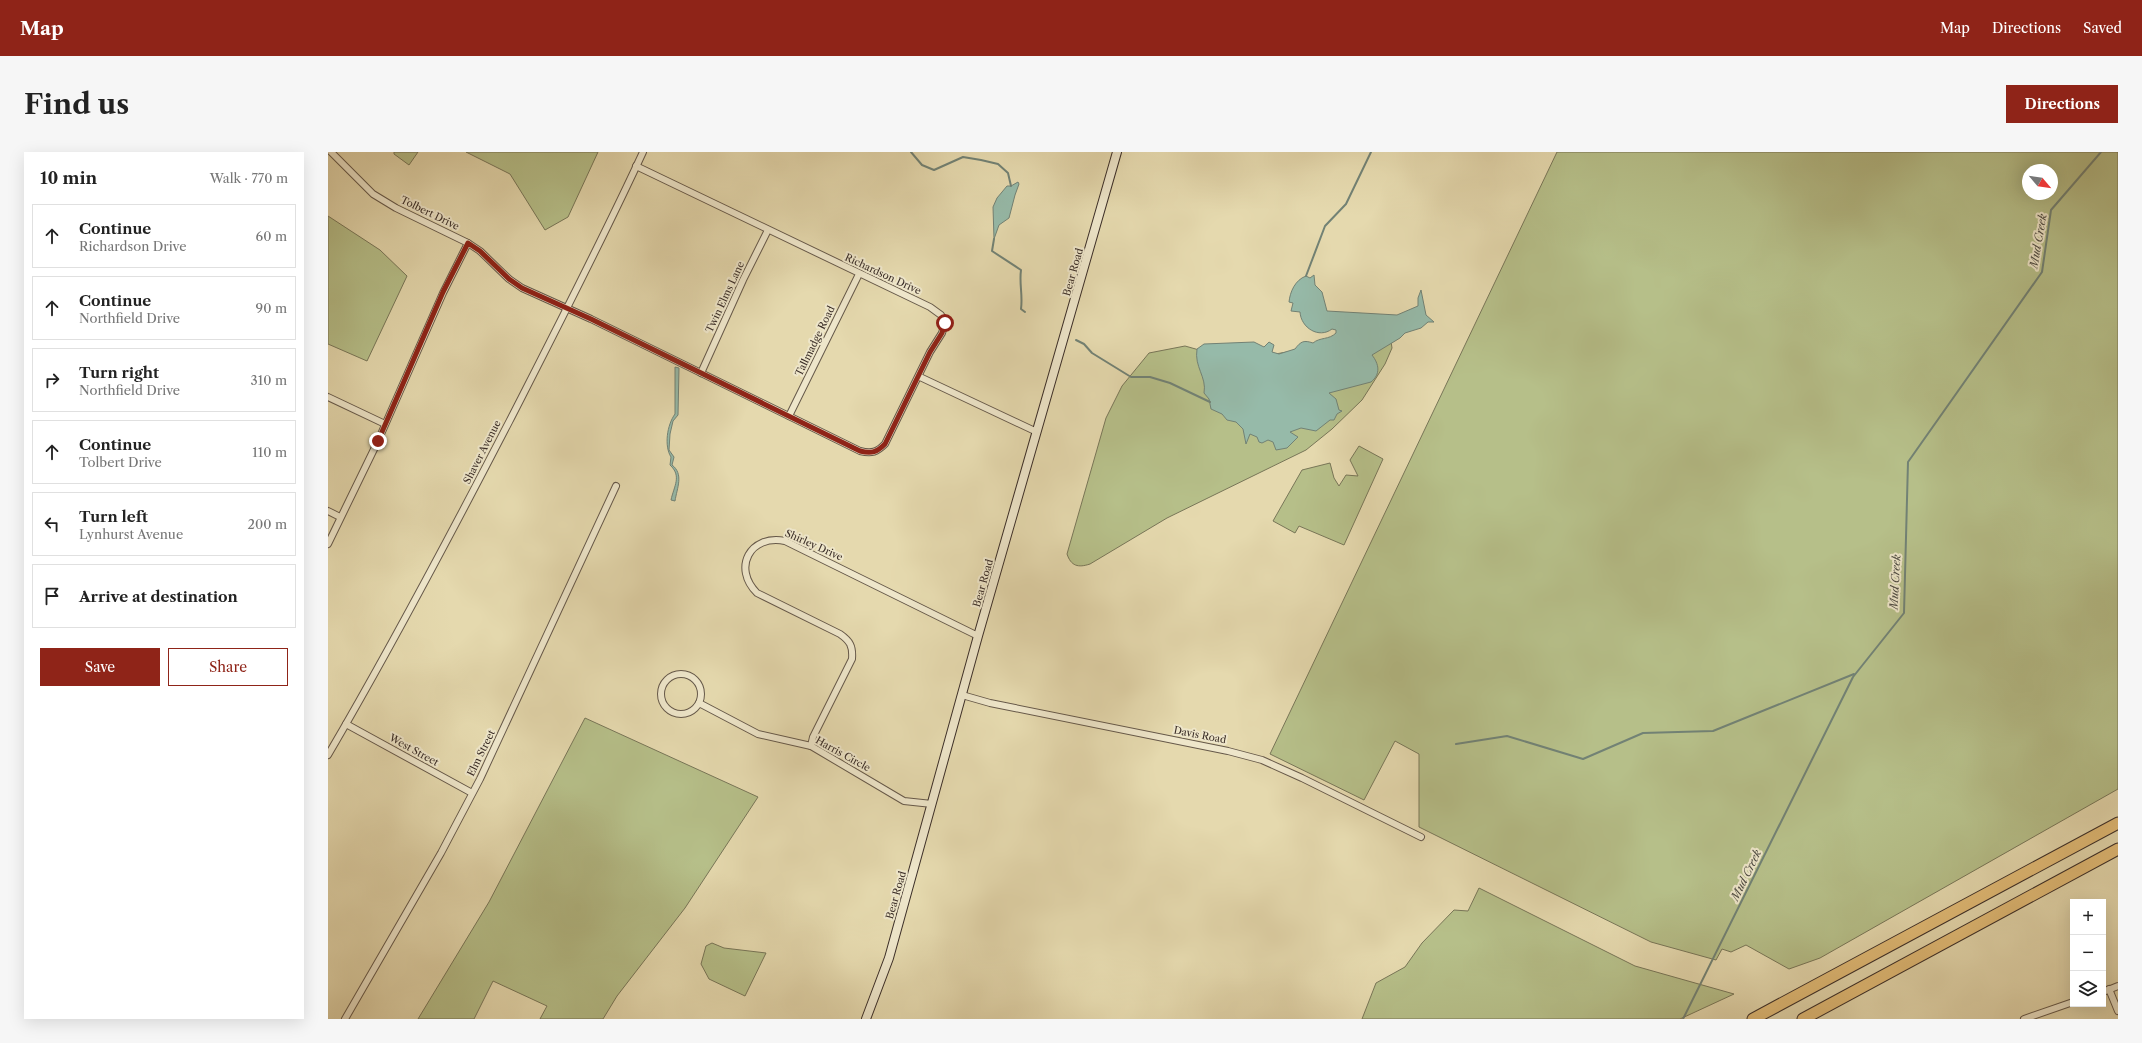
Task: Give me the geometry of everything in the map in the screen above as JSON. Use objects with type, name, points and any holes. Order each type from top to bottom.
[{"type":"highway","points":[[1753,1019],[2118,823]]},
{"type":"highway","points":[[1803,1019],[2118,849]]},
{"type":"main road","name":"Bear Road","points":[[866,1019],[889,958],[978,636],[1117,152]]},
{"type":"street","name":"Tolbert Drive","points":[[331,152],[373,194],[396,208],[468,243],[480,251],[509,279],[522,288],[567,308],[789,416]]},
{"type":"street","name":"Shaver Avenue","points":[[328,755],[440,556],[567,308],[643,152]]},
{"type":"street","name":"Richardson Drive","points":[[636,166],[930,307],[941,315],[945,323],[942,333],[930,352],[920,377],[885,444],[878,451],[869,453],[860,451],[789,416]]},
{"type":"street","name":"Twin Elms Lane","points":[[701,373],[768,230]]},
{"type":"street","points":[[328,544],[385,424],[443,292],[468,243]]},
{"type":"street","name":"Tallmadge Road","points":[[789,416],[859,274]]},
{"type":"street","points":[[920,377],[1037,432]]},
{"type":"street","points":[[328,396],[385,424]]},
{"type":"street","name":"Elm Street","points":[[346,1019],[440,853],[472,793],[616,486]]},
{"type":"street","points":[[328,511],[340,517]]},
{"type":"street","name":"Shirley Drive","points":[[811,746],[813,737],[852,658],[853,648],[848,640],[840,634],[757,593],[751,587],[746,578],[745,568],[747,559],[755,547],[765,541],[774,539],[785,541],[978,636]]},
{"type":"street","points":[[682,674],[690,676],[696,680],[700,687],[700,703],[695,709],[688,713],[680,715],[672,713],[666,708],[662,701],[662,685],[667,679],[674,675],[682,674]]},
{"type":"street","name":"Davis Road","points":[[962,695],[1262,760],[1421,837]]},
{"type":"street","name":"Harris Circle","points":[[700,703],[758,734],[811,746],[904,801],[932,804]]},
{"type":"street","name":"West Street","points":[[346,724],[472,793]]},
{"type":"street","points":[[2118,986],[2106,991],[2118,1010]]},
{"type":"street","points":[[2024,1019],[2070,1003]]},
{"type":"green space","points":[[394,152],[418,152],[409,165],[394,154]]},
{"type":"green space","points":[[466,152],[598,152],[568,217],[545,230],[510,174]]},
{"type":"green space","points":[[1557,152],[2118,152],[2118,789],[1820,958],[1789,969],[1746,945],[1731,952],[1722,949],[1716,960],[1651,942],[1419,827],[1419,754],[1395,741],[1364,800],[1270,754]]},
{"type":"green space","points":[[328,216],[380,250],[407,276],[367,361],[328,344]]},
{"type":"green space","points":[[1390,335],[1392,348],[1385,364],[1362,400],[1332,429],[1306,450],[1167,518],[1090,564],[1079,566],[1071,561],[1067,554],[1106,418],[1122,386],[1149,353],[1185,346],[1224,357],[1263,356]]},
{"type":"green space","points":[[1359,446],[1383,459],[1344,545],[1299,526],[1295,533],[1273,521],[1302,470],[1330,463],[1334,478],[1339,486],[1346,475],[1358,476],[1350,460]]},
{"type":"green space","points":[[585,718],[758,797],[685,908],[617,996],[603,1019],[540,1019],[547,1006],[493,981],[474,1019],[418,1019],[489,902]]},
{"type":"green space","points":[[1479,888],[1635,966],[1734,994],[1680,1019],[1362,1019],[1376,983],[1405,967],[1422,943],[1454,910],[1468,911]]},
{"type":"green space","points":[[712,943],[724,948],[766,953],[745,996],[709,979],[701,964],[706,946]]},
{"type":"shaded area","points":[[1018,182],[1019,184],[1009,218],[999,225],[994,239],[993,207],[997,198],[1007,186],[1011,186]]},
{"type":"shaded area","points":[[1314,275],[1315,285],[1322,292],[1327,311],[1397,315],[1418,306],[1418,298],[1421,290],[1426,315],[1434,322],[1428,322],[1421,328],[1405,333],[1400,338],[1372,355],[1376,362],[1378,372],[1371,382],[1329,393],[1336,399],[1339,410],[1342,411],[1337,414],[1334,420],[1330,420],[1316,431],[1301,428],[1290,432],[1298,437],[1287,448],[1276,450],[1273,442],[1268,440],[1262,443],[1259,442],[1257,437],[1250,434],[1246,444],[1243,429],[1236,422],[1227,420],[1222,414],[1211,409],[1209,399],[1204,393],[1204,382],[1197,361],[1197,349],[1204,344],[1254,342],[1264,347],[1269,342],[1274,345],[1272,352],[1279,354],[1295,349],[1303,342],[1313,343],[1333,335],[1336,333],[1336,330],[1332,329],[1322,333],[1312,330],[1304,323],[1300,312],[1291,311],[1293,303],[1289,302],[1296,283],[1306,276],[1310,278]]},
{"type":"shaded area","points":[[675,367],[679,368],[678,415],[673,421],[669,450],[674,457],[672,465],[676,469],[679,477],[675,501],[671,500],[676,481],[676,473],[670,465],[671,457],[668,447],[667,436],[670,424],[675,414]]},
{"type":"waterway","points":[[911,152],[922,165],[934,170],[963,157],[998,164],[1008,173],[1011,186]]},
{"type":"waterway","points":[[1306,276],[1325,226],[1346,204],[1371,152]]},
{"type":"waterway","name":"Mud Creek","points":[[1683,1019],[1853,677],[1904,613],[1908,462],[2042,272],[2051,210],[2101,152]]},
{"type":"waterway","points":[[994,239],[992,251],[1021,270],[1021,309],[1025,312]]},
{"type":"waterway","points":[[1076,340],[1084,344],[1092,353],[1131,377],[1150,377],[1170,383],[1210,402]]},
{"type":"waterway","points":[[1456,744],[1507,736],[1583,759],[1643,733],[1713,731],[1854,674]]},
{"type":"route","points":[[378,441],[416,357],[443,292],[468,243],[480,251],[509,279],[522,288],[591,319],[860,451],[869,453],[878,451],[885,444],[920,377],[930,352],[942,333],[945,323]]}]
